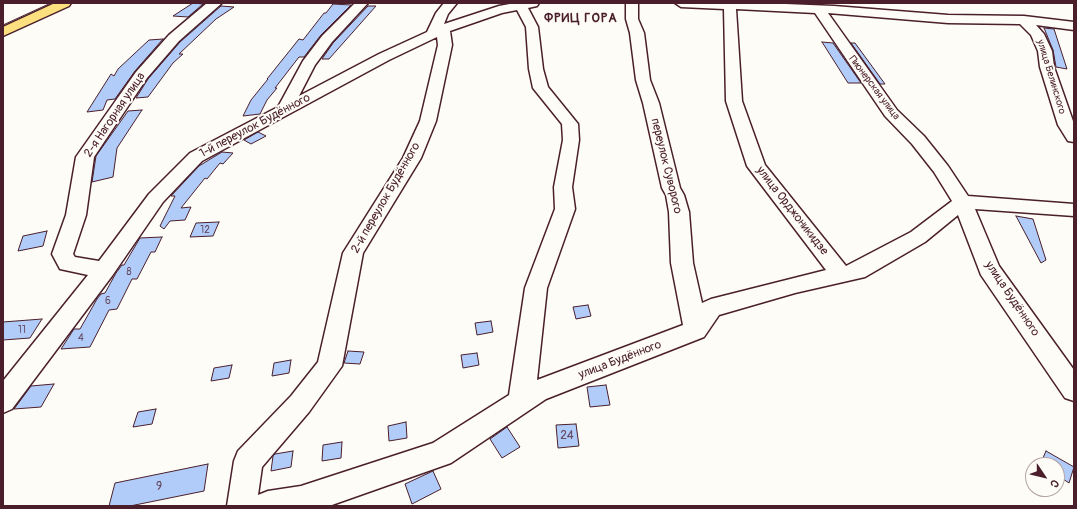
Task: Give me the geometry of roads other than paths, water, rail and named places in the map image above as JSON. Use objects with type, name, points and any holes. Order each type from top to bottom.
[{"type":"main road","points":[[3,32],[65,3]]},
{"type":"street","name":"2-я Нагорная улица","points":[[104,270],[68,264],[62,254],[76,215],[85,157],[141,75],[174,38],[209,7],[216,3]]},
{"type":"street","points":[[284,110],[308,64],[327,39],[362,3]]},
{"type":"street","points":[[438,32],[442,13],[451,3]]},
{"type":"street","name":"переулок Суворого","points":[[632,3],[632,19],[637,33],[643,80],[651,103],[671,188],[675,195],[679,212],[682,263],[696,330]]},
{"type":"street","points":[[681,3],[829,8],[948,19],[1024,20],[1074,26]]},
{"type":"street","name":"1-й переулок Будённого","points":[[3,400],[104,270],[156,198],[196,157],[384,57],[438,32],[499,10],[527,4]]},
{"type":"street","points":[[521,402],[536,288],[564,209],[562,187],[571,140],[570,124],[541,88],[536,69],[532,27],[527,4]]},
{"type":"street","name":"улица Орджоникидзе","points":[[730,4],[734,101],[756,166],[841,274]]},
{"type":"street","name":"Пионерская улица","points":[[829,8],[891,114],[918,140],[942,170],[962,202]]},
{"type":"street","name":"улица Белинского","points":[[1024,20],[1037,34],[1045,51],[1047,67],[1066,125],[1074,137]]},
{"type":"street","name":"2-й переулок Будённого","points":[[242,506],[248,461],[300,404],[330,366],[353,253],[412,158],[428,121],[446,45],[438,32]]},
{"type":"street","points":[[696,330],[711,308],[795,285],[857,271],[918,237],[962,202],[1074,210]]},
{"type":"street","name":"улица Будённого","points":[[962,202],[989,269],[1074,390]]},
{"type":"street","name":"улица Будённого","points":[[268,506],[301,501],[441,454],[537,391],[696,330]]},
{"type":"tram line","points":[[3,25],[51,3]]},
{"type":"district","name":"ФРИЦ ГОРА","points":[[581,19]]}]
